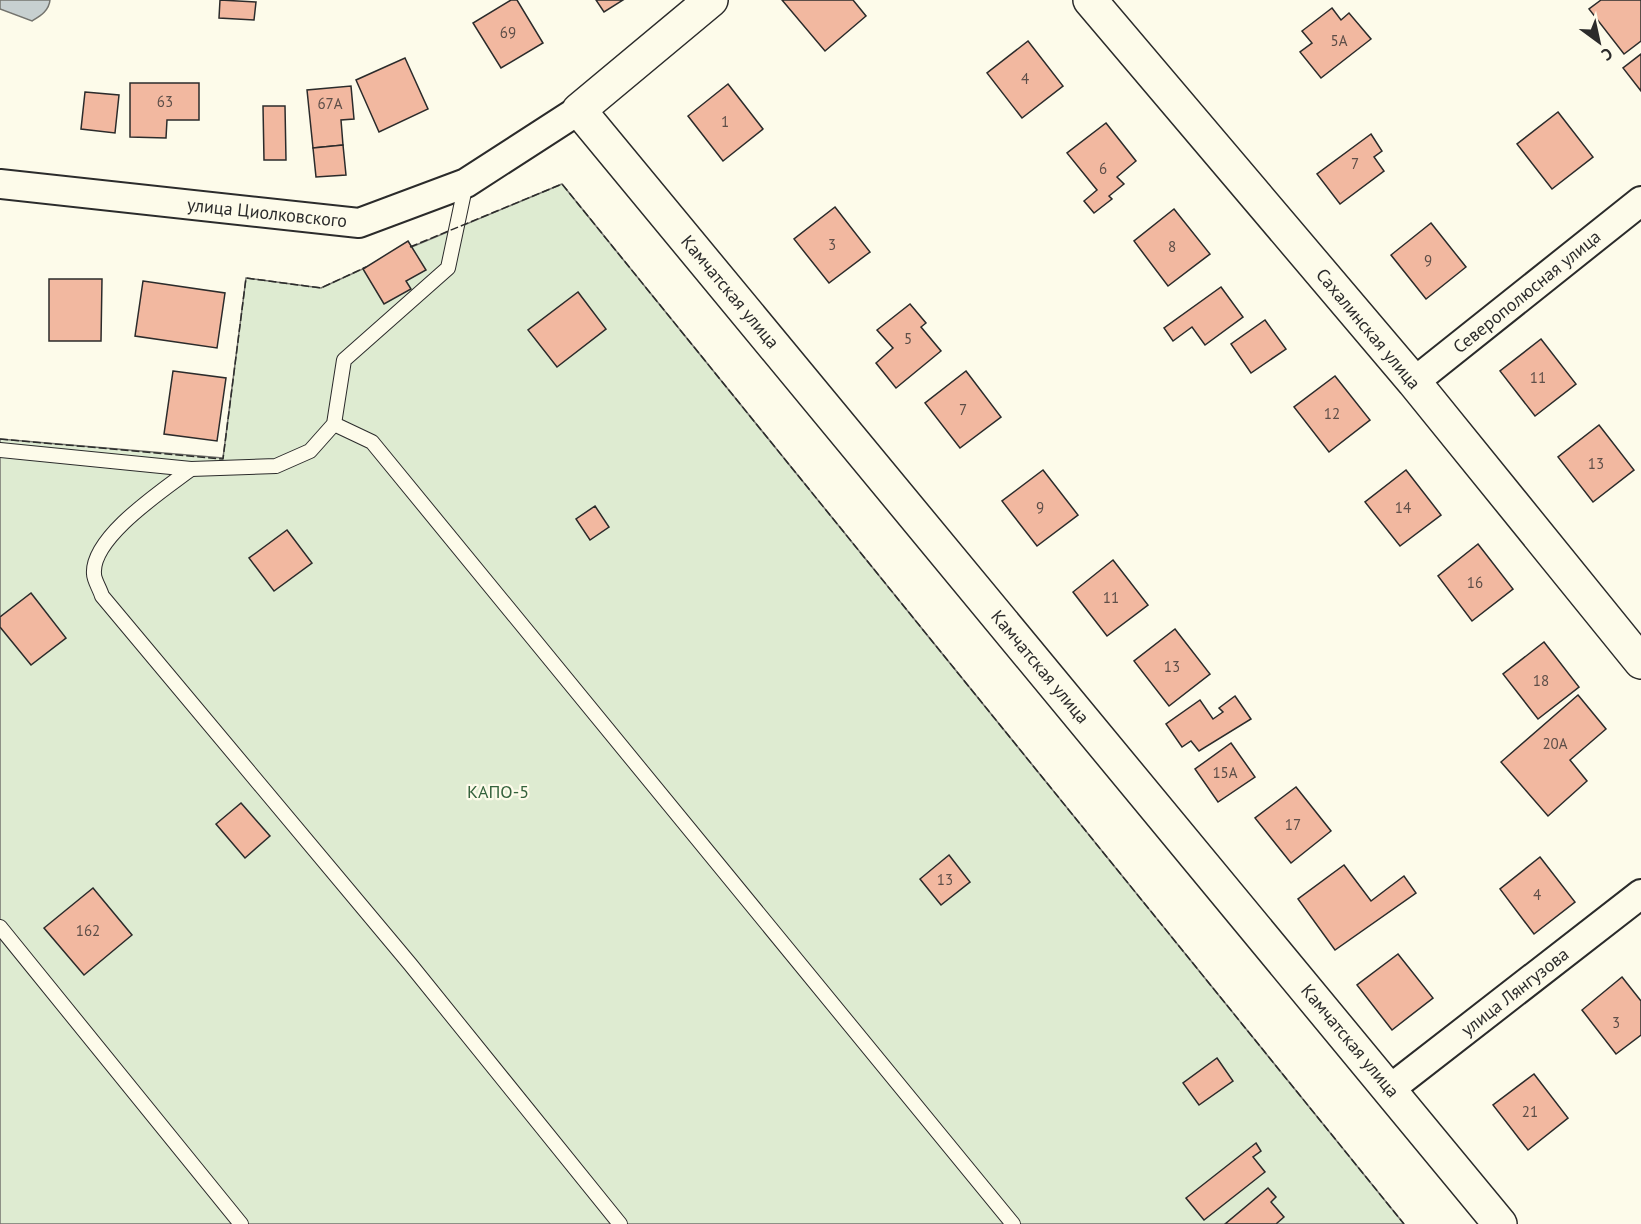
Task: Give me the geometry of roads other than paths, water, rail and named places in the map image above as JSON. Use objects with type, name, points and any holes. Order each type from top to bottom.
[{"type":"main road","points":[[579,110],[711,0]]},
{"type":"main road","name":"Сахалинская улица","points":[[1090,0],[1414,382],[1641,662]]},
{"type":"main road","name":"Камчатская улица","points":[[579,110],[1500,1224]]},
{"type":"street","name":"улица Циолковского","points":[[0,184],[359,223],[466,183],[579,110]]},
{"type":"street","name":"Северополюсная улица","points":[[1414,382],[1641,201]]},
{"type":"street","name":"улица Лянгузова","points":[[1390,1089],[1641,894]]},
{"type":"lane","points":[[0,450],[191,469],[276,466],[310,451],[334,424],[344,360],[448,268],[466,183]]},
{"type":"lane","points":[[334,424],[372,442],[1013,1224]]},
{"type":"lane","points":[[191,469],[132,513],[100,549],[93,573],[102,596],[402,955],[620,1224]]},
{"type":"lane","points":[[0,927],[241,1224]]},
{"type":"park label","name":"КАПО-5","points":[[498,792]]}]
